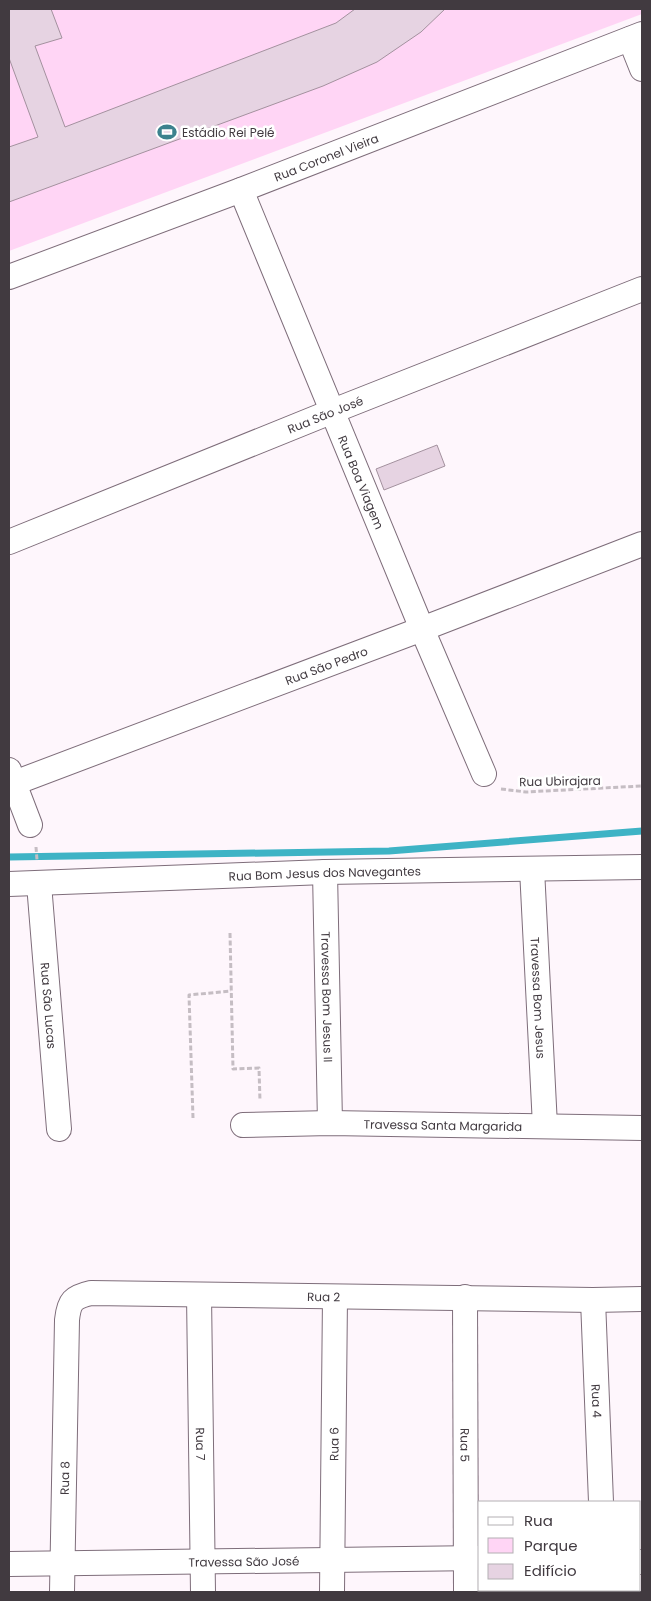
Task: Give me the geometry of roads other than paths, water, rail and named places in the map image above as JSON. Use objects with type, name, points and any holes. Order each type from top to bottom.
[{"type":"street","points":[[636,37],[642,69]]},
{"type":"street","name":"Rua Coronel Vieira","points":[[9,277],[242,190],[636,37]]},
{"type":"street","name":"Rua Boa Viagem","points":[[242,190],[422,629],[484,774]]},
{"type":"street","name":"Rua São José","points":[[9,542],[642,289]]},
{"type":"street","name":"Rua São Pedro","points":[[10,779],[422,629],[642,544]]},
{"type":"street","points":[[10,779],[33,836]]},
{"type":"street","name":"Rua Bom Jesus dos Navegantes","points":[[9,884],[38,874],[642,867]]},
{"type":"street","name":"Travessa Bom Jesus","points":[[532,869],[545,1126]]},
{"type":"street","name":"Travessa Bom Jesus II","points":[[325,872],[330,1123]]},
{"type":"street","name":"Rua São Lucas","points":[[38,874],[59,1128]]},
{"type":"street","name":"Travessa Santa Margarida","points":[[252,1124],[330,1123],[642,1128]]},
{"type":"street","name":"Rua 2","points":[[66,1364],[68,1310],[74,1299],[91,1293],[593,1300],[642,1298]]},
{"type":"street","name":"Rua 7","points":[[199,1295],[203,1592]]},
{"type":"street","name":"Rua 6","points":[[332,1592],[335,1297]]},
{"type":"street","name":"Rua 5","points":[[465,1297],[473,1558],[466,1592]]},
{"type":"street","name":"Rua 4","points":[[593,1300],[601,1501]]},
{"type":"street","name":"Rua 8","points":[[62,1592],[66,1364]]},
{"type":"street","name":"Travessa São José","points":[[9,1564],[473,1558]]},
{"type":"waterway","points":[[9,857],[389,851],[642,831]]},
{"type":"place","name":"Estádio Rei Pelé","points":[[167,132]]}]
